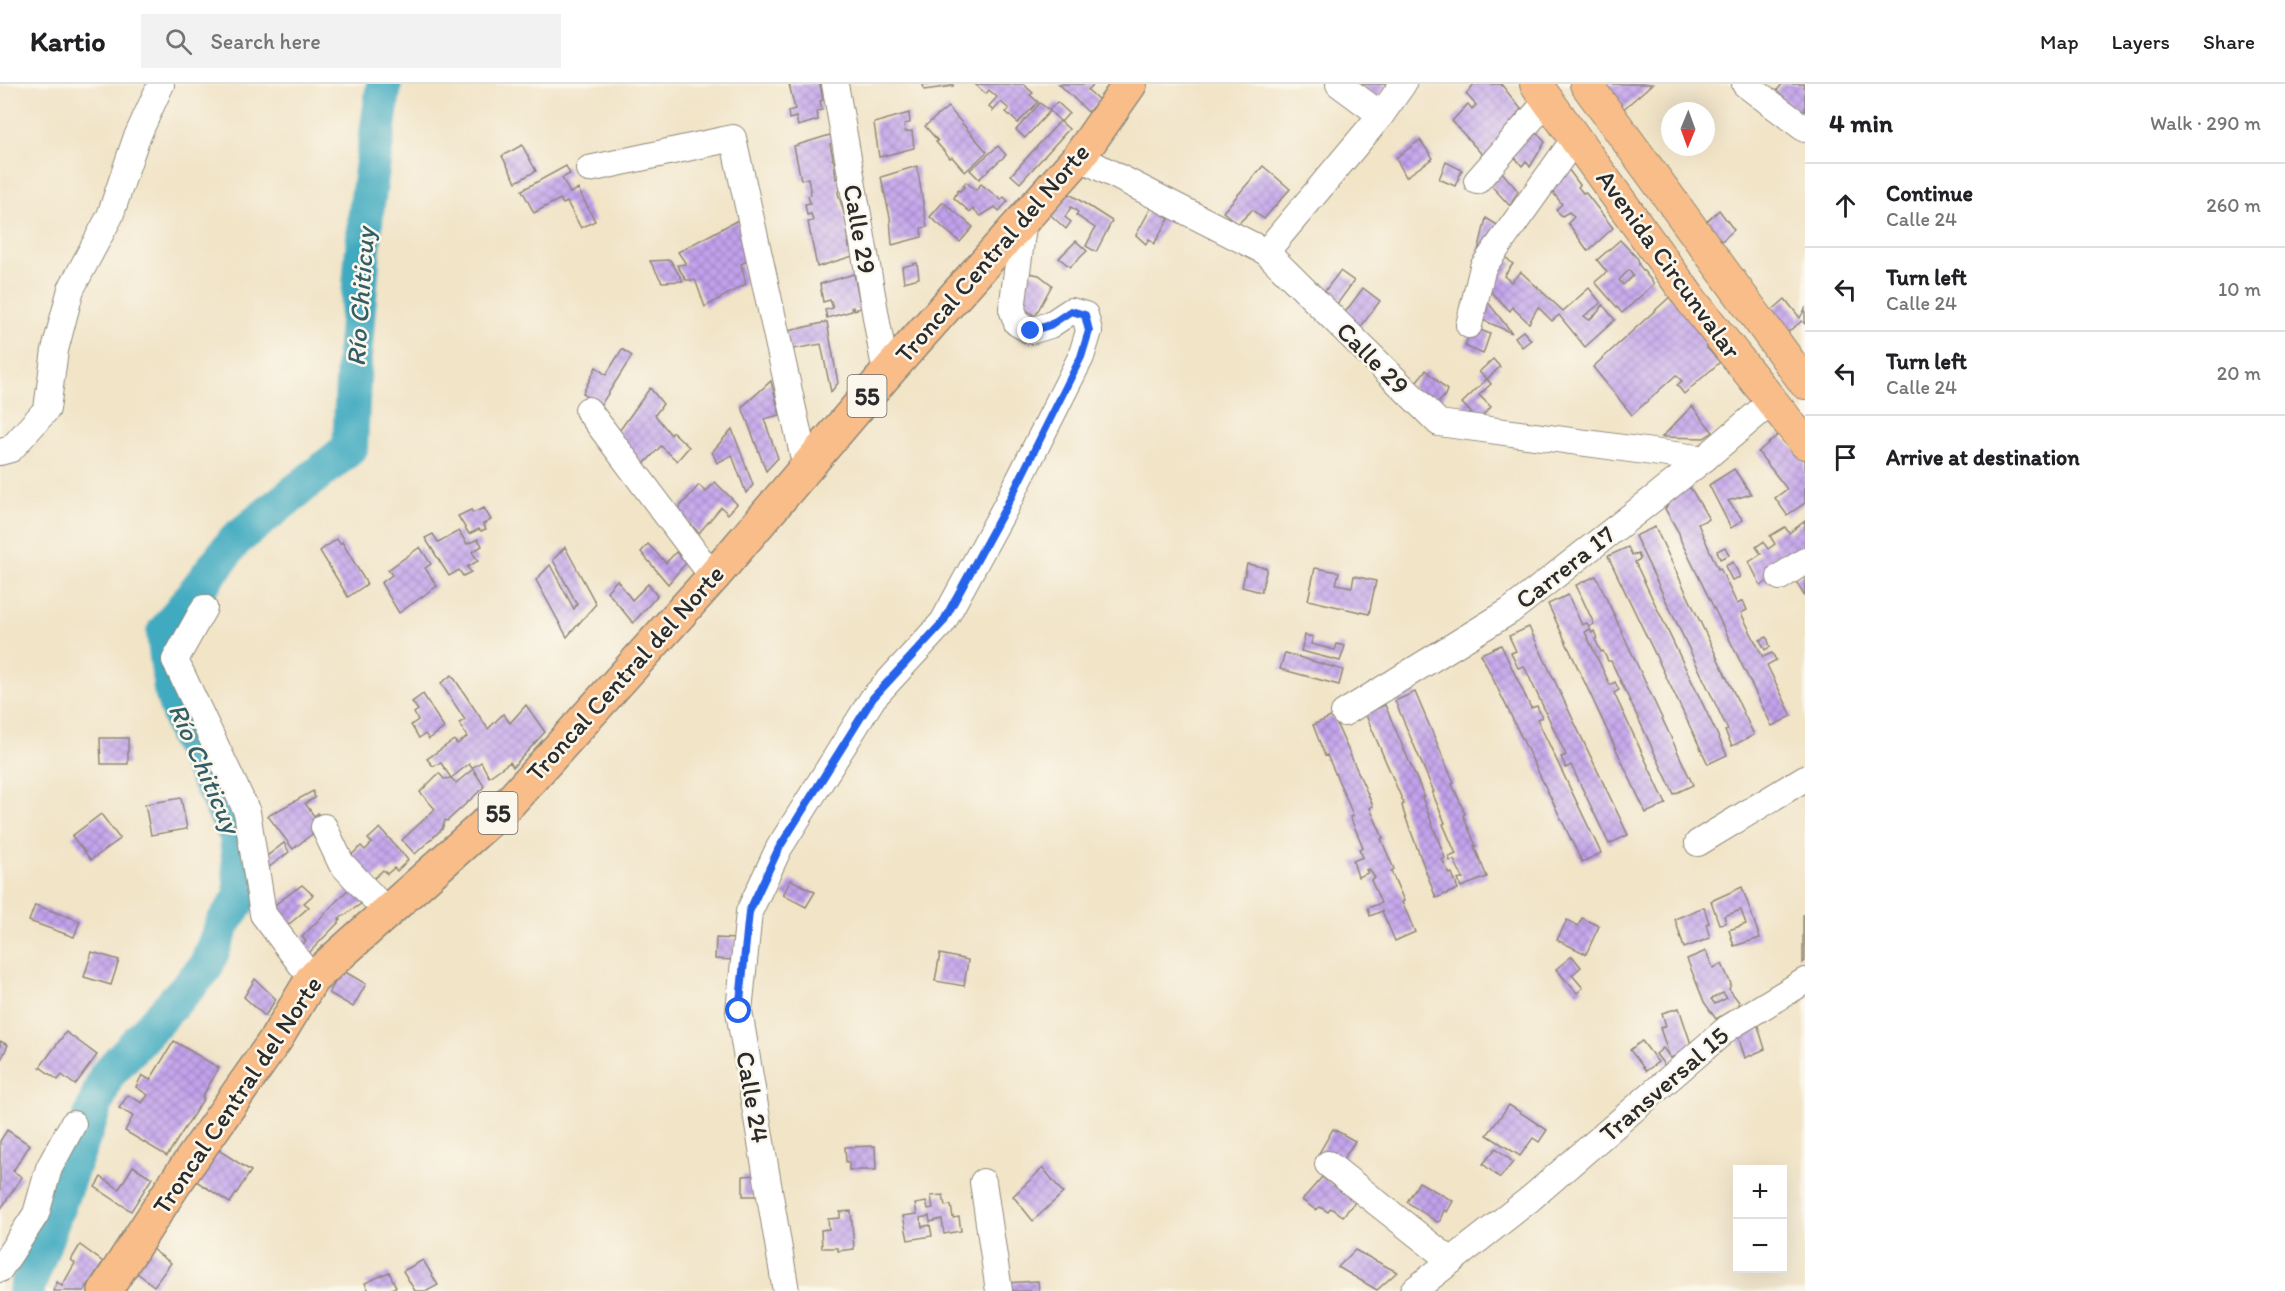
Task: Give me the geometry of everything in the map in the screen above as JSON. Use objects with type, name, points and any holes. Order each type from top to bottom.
[{"type":"highway","name":"Troncal Central del Norte","points":[[105,1291],[173,1186],[276,1039],[312,979],[510,802],[712,577],[886,374],[1079,157],[1130,84]]},
{"type":"main road","name":"Avenida Circunvalar","points":[[1586,84],[1805,383]]},
{"type":"main road","name":"Avenida Circunvalar","points":[[1542,92],[1692,301],[1805,443]]},
{"type":"main road","points":[[1692,301],[1726,274]]},
{"type":"street","points":[[0,452],[11,449],[47,409],[55,350],[71,289],[110,216],[136,139],[161,84]]},
{"type":"street","name":"Calle 29","points":[[835,84],[886,374]]},
{"type":"street","points":[[1339,84],[1381,115]]},
{"type":"street","points":[[1266,252],[1381,115],[1403,84]]},
{"type":"street","points":[[1745,84],[1805,129]]},
{"type":"street","points":[[1477,181],[1542,92]]},
{"type":"street","points":[[1469,325],[1483,267],[1576,137]]},
{"type":"street","points":[[589,169],[733,138],[806,468]]},
{"type":"street","name":"Calle 29","points":[[1079,157],[1266,252],[1439,423],[1704,459]]},
{"type":"street","name":"Calle 24","points":[[786,1291],[739,1011],[749,912],[779,848],[873,698],[943,622],[1006,507],[1081,357],[1089,331],[1085,315],[1071,311],[1050,325],[1031,331],[1017,323],[1012,309],[1024,219]]},
{"type":"street","name":"Carrera 17","points":[[1344,713],[1510,611],[1704,459],[1772,401]]},
{"type":"street","points":[[588,410],[712,577]]},
{"type":"street","points":[[1780,577],[1805,561]]},
{"type":"street","points":[[204,608],[175,660],[247,812],[264,914],[312,979]]},
{"type":"street","points":[[1698,843],[1805,778]]},
{"type":"street","points":[[324,827],[341,863],[387,912]]},
{"type":"street","name":"Transversal 15","points":[[1413,1291],[1530,1199],[1729,1027],[1805,981]]},
{"type":"street","points":[[0,1269],[36,1214],[49,1168],[73,1124]]},
{"type":"street","points":[[1328,1164],[1451,1261]]},
{"type":"street","points":[[983,1182],[999,1291]]},
{"type":"building","points":[[789,84],[820,84],[823,100],[820,101],[822,110],[817,111],[818,120],[798,126],[796,117],[789,119],[788,111],[795,109]]},
{"type":"building","points":[[923,84],[953,84],[953,86],[924,90]]},
{"type":"building","points":[[975,84],[1023,84],[1033,93],[1030,95],[1038,102],[1018,123],[1006,112],[1009,109],[1001,102],[993,111],[989,106],[997,97],[989,90],[986,94]]},
{"type":"building","points":[[1059,84],[1094,84],[1088,90],[1099,100],[1088,112]]},
{"type":"building","points":[[1361,84],[1387,84],[1375,103]]},
{"type":"building","points":[[1474,84],[1501,84],[1521,109],[1487,160],[1452,121],[1468,104],[1472,109],[1476,105],[1466,94]]},
{"type":"building","points":[[1598,84],[1652,84],[1620,112]]},
{"type":"building","points":[[1782,84],[1804,84],[1805,127],[1773,96]]},
{"type":"building","points":[[1057,102],[1069,113],[1061,122],[1050,111],[1025,138],[1016,130],[1040,103],[1049,110]]},
{"type":"building","points":[[948,107],[987,152],[965,172],[936,142],[938,141],[925,126]]},
{"type":"building","points":[[909,113],[910,123],[904,124],[905,132],[912,131],[914,148],[879,157],[874,123]]},
{"type":"building","points":[[1060,121],[1069,129],[1020,183],[1011,175]]},
{"type":"building","points":[[1530,126],[1545,142],[1530,167],[1526,161],[1522,166],[1513,155]]},
{"type":"building","points":[[830,135],[833,143],[830,144],[836,179],[838,178],[840,185],[838,193],[846,220],[849,247],[851,246],[853,256],[817,267],[808,222],[813,221],[811,214],[807,215],[805,204],[810,203],[808,196],[811,195],[808,178],[801,180],[794,146]]},
{"type":"building","points":[[1420,140],[1433,158],[1406,177],[1396,158]]},
{"type":"building","points":[[522,145],[536,171],[516,182],[502,156]]},
{"type":"building","points":[[998,146],[1006,155],[979,179],[970,170]]},
{"type":"building","points":[[1562,161],[1580,185],[1578,187],[1583,193],[1585,192],[1613,228],[1588,251],[1568,223],[1574,217],[1569,212],[1562,216],[1556,210],[1562,204],[1547,185]]},
{"type":"building","points":[[1446,162],[1462,170],[1455,186],[1439,179]]},
{"type":"building","points":[[1495,164],[1518,191],[1510,206],[1486,180]]},
{"type":"building","points":[[566,166],[570,174],[562,178],[570,193],[578,189],[595,221],[581,228],[567,202],[563,204],[560,199],[534,213],[522,190]]},
{"type":"building","points":[[917,166],[927,227],[921,228],[922,237],[892,245],[890,217],[881,177]]},
{"type":"building","points":[[1263,166],[1290,189],[1264,219],[1252,210],[1238,224],[1223,212]]},
{"type":"building","points":[[966,182],[976,190],[981,184],[1001,200],[1004,197],[1008,201],[999,211],[995,207],[981,216],[973,209],[970,212],[954,198]]},
{"type":"building","points":[[1062,189],[1112,221],[1096,252],[1086,246],[1095,228],[1076,215],[1078,212],[1071,207],[1065,217],[1071,222],[1066,229],[1045,210]]},
{"type":"building","points":[[943,202],[973,227],[960,242],[930,217]]},
{"type":"building","points":[[1152,206],[1169,219],[1154,244],[1149,239],[1146,244],[1136,235]]},
{"type":"building","points":[[1719,210],[1734,230],[1715,247],[1701,227]]},
{"type":"building","points":[[1486,218],[1505,230],[1482,256],[1478,252]]},
{"type":"building","points":[[738,220],[747,261],[741,264],[746,284],[705,307],[695,280],[686,280],[677,265],[686,264],[678,252]]},
{"type":"building","points":[[1620,240],[1638,259],[1639,265],[1654,284],[1622,313],[1595,282],[1607,272],[1597,260]],"holes":[[[1629,270],[1633,276],[1623,285],[1619,280]]]},
{"type":"building","points":[[1076,241],[1087,251],[1070,267],[1059,258]]},
{"type":"building","points":[[1502,254],[1513,264],[1504,276],[1511,282],[1521,272],[1563,311],[1589,288],[1601,303],[1584,316],[1589,320],[1603,305],[1615,320],[1585,347],[1559,315],[1552,321],[1538,307],[1529,323],[1512,307],[1510,311],[1483,284]]},
{"type":"building","points":[[670,260],[683,281],[662,282],[650,261]]},
{"type":"building","points":[[917,263],[919,278],[904,282],[902,267]]},
{"type":"building","points":[[1340,271],[1354,281],[1335,307],[1321,296]]},
{"type":"building","points":[[1029,273],[1039,275],[1052,285],[1035,316],[1025,309],[1023,297]]},
{"type":"building","points":[[854,274],[861,308],[854,310],[853,307],[852,311],[827,318],[825,310],[833,308],[830,300],[823,302],[820,284]]},
{"type":"building","points":[[1363,288],[1380,301],[1360,328],[1343,315]]},
{"type":"building","points":[[1479,291],[1512,333],[1474,316]]},
{"type":"building","points":[[1673,294],[1711,342],[1706,347],[1720,362],[1684,394],[1677,385],[1682,381],[1676,375],[1632,415],[1593,367]]},
{"type":"building","points":[[1785,299],[1800,318],[1805,309],[1805,324],[1802,321],[1785,334],[1769,313]]},
{"type":"building","points":[[827,322],[838,383],[831,392],[821,344],[788,350],[784,332]]},
{"type":"building","points":[[1471,326],[1490,334],[1483,354],[1465,346]]},
{"type":"building","points":[[1523,331],[1531,340],[1522,347],[1515,337]]},
{"type":"building","points":[[622,349],[632,356],[597,411],[583,393],[596,367],[606,375]]},
{"type":"building","points":[[1493,359],[1500,367],[1487,379],[1479,372]]},
{"type":"building","points":[[1426,370],[1447,390],[1433,409],[1411,388]]},
{"type":"building","points":[[1487,379],[1491,384],[1479,395],[1491,407],[1478,420],[1462,403]]},
{"type":"building","points":[[771,381],[780,415],[764,419],[778,458],[766,471],[742,407]]},
{"type":"building","points":[[650,388],[663,404],[655,415],[671,435],[673,432],[689,447],[677,461],[661,446],[643,465],[617,434]]},
{"type":"building","points":[[1692,406],[1713,432],[1704,438],[1662,437]]},
{"type":"building","points":[[732,429],[753,485],[746,493],[732,455],[717,463],[712,452]]},
{"type":"building","points":[[1779,434],[1805,460],[1805,503],[1787,515],[1775,498],[1787,489],[1758,452]]},
{"type":"building","points":[[1734,469],[1751,494],[1728,501],[1743,520],[1731,528],[1709,485]]},
{"type":"building","points":[[715,482],[737,504],[728,514],[721,507],[699,533],[677,510],[699,485],[706,492]]},
{"type":"building","points":[[1690,487],[1709,519],[1698,524],[1718,569],[1720,568],[1737,604],[1743,601],[1747,610],[1741,613],[1763,657],[1772,653],[1776,660],[1767,665],[1792,716],[1772,726],[1679,533],[1665,509],[1673,497]]},
{"type":"building","points":[[484,508],[491,520],[483,524],[486,529],[481,531],[479,529],[469,534],[458,516],[471,510],[473,513]]},
{"type":"building","points":[[1805,521],[1805,555],[1769,583],[1768,581],[1761,586],[1749,562],[1761,554],[1756,547],[1763,542],[1768,549],[1775,544],[1770,536],[1785,527],[1789,533]]},
{"type":"building","points":[[1655,527],[1754,735],[1732,746],[1725,731],[1728,730],[1635,536]]},
{"type":"building","points":[[459,531],[467,544],[478,539],[482,546],[472,552],[478,561],[467,567],[471,572],[463,576],[459,570],[449,576],[425,538],[433,534],[438,542]]},
{"type":"building","points":[[337,539],[340,544],[342,542],[367,584],[348,597],[320,551]]},
{"type":"building","points":[[648,544],[666,563],[676,552],[686,563],[668,584],[641,552]]},
{"type":"building","points":[[420,547],[431,564],[425,568],[437,586],[399,613],[381,583],[392,575],[388,570]]},
{"type":"building","points":[[565,547],[596,604],[567,637],[536,580],[550,565],[574,609],[577,604],[553,560]]},
{"type":"building","points":[[1628,547],[1632,555],[1638,554],[1640,559],[1635,562],[1727,755],[1708,764],[1608,556]]},
{"type":"building","points":[[1725,547],[1729,555],[1720,559],[1717,551]]},
{"type":"building","points":[[1733,562],[1740,577],[1732,580],[1725,566]]},
{"type":"building","points":[[1247,564],[1267,568],[1261,592],[1242,587]]},
{"type":"building","points":[[1315,568],[1339,572],[1336,584],[1352,587],[1354,576],[1376,581],[1369,614],[1308,600]]},
{"type":"building","points":[[1805,574],[1805,597],[1795,580]]},
{"type":"building","points":[[1596,576],[1693,785],[1674,794],[1611,661],[1608,661],[1603,651],[1601,652],[1594,631],[1592,633],[1590,629],[1585,632],[1610,685],[1615,682],[1619,690],[1614,693],[1666,804],[1646,813],[1548,604],[1568,595],[1582,625],[1587,623],[1589,627],[1594,624],[1576,585]]},
{"type":"building","points":[[617,580],[632,600],[648,584],[657,596],[633,623],[607,591]]},
{"type":"building","points":[[1529,627],[1628,835],[1609,844],[1571,765],[1566,768],[1561,757],[1566,755],[1524,666],[1518,668],[1511,653],[1516,651],[1509,636]]},
{"type":"building","points":[[1305,635],[1313,637],[1311,644],[1335,650],[1337,644],[1345,646],[1340,661],[1301,651]]},
{"type":"building","points":[[1767,637],[1770,647],[1765,650],[1760,640]]},
{"type":"building","points":[[1501,645],[1531,708],[1537,706],[1542,717],[1537,719],[1601,853],[1582,862],[1481,654]]},
{"type":"building","points":[[1285,653],[1343,670],[1339,685],[1280,669]]},
{"type":"building","points":[[452,675],[488,729],[503,714],[510,723],[526,705],[545,732],[513,767],[510,762],[489,777],[481,762],[472,768],[469,764],[451,778],[441,763],[433,766],[427,759],[454,740],[457,744],[467,737],[459,723],[465,720],[441,683]]},
{"type":"building","points":[[1415,692],[1454,783],[1452,784],[1487,877],[1461,887],[1458,880],[1463,878],[1454,860],[1450,861],[1449,857],[1456,854],[1443,824],[1445,823],[1432,792],[1434,792],[1395,701]]},
{"type":"building","points":[[423,694],[444,728],[429,739],[425,734],[419,738],[411,725],[418,720],[414,713],[418,710],[412,702]]},
{"type":"building","points":[[1385,705],[1424,796],[1422,797],[1445,858],[1442,860],[1450,874],[1452,873],[1458,889],[1436,898],[1404,813],[1402,805],[1404,804],[1365,713]]},
{"type":"building","points":[[1333,716],[1373,806],[1370,808],[1394,869],[1391,871],[1415,932],[1395,941],[1382,911],[1370,916],[1368,908],[1381,903],[1371,880],[1375,878],[1369,869],[1366,870],[1368,873],[1358,877],[1353,861],[1363,857],[1359,849],[1363,847],[1350,817],[1353,816],[1347,800],[1327,755],[1325,756],[1313,725]]},
{"type":"building","points":[[100,738],[128,738],[128,764],[101,764]]},
{"type":"building","points":[[473,769],[484,786],[482,789],[447,821],[445,820],[442,829],[415,854],[402,840],[435,809],[420,792],[439,773],[444,779],[451,778],[456,783]]},
{"type":"building","points":[[313,791],[315,798],[305,803],[314,816],[318,813],[321,827],[293,849],[268,816]]},
{"type":"building","points":[[181,798],[187,829],[151,835],[145,804]]},
{"type":"building","points":[[101,814],[120,839],[91,860],[72,836]]},
{"type":"building","points":[[380,828],[408,860],[397,871],[394,868],[387,874],[383,870],[368,884],[346,860],[361,846],[365,850],[372,843],[368,839]]},
{"type":"building","points":[[284,843],[289,852],[264,871],[258,863]]},
{"type":"building","points":[[791,880],[815,892],[806,907],[783,895]]},
{"type":"building","points":[[355,882],[371,897],[339,919],[341,920],[303,959],[301,946],[306,941],[302,937]]},
{"type":"building","points":[[302,885],[313,895],[304,903],[309,907],[287,926],[272,907]]},
{"type":"building","points":[[1742,887],[1760,938],[1734,946],[1729,930],[1746,924],[1741,910],[1724,916],[1726,923],[1719,924],[1711,901]]},
{"type":"building","points":[[35,905],[80,921],[74,937],[29,921]]},
{"type":"building","points":[[1704,907],[1709,923],[1706,924],[1710,938],[1684,948],[1675,919]]},
{"type":"building","points":[[1803,915],[1805,915],[1805,961],[1803,963]]},
{"type":"building","points":[[1582,918],[1599,926],[1586,954],[1557,940],[1567,920],[1578,926]]},
{"type":"building","points":[[716,938],[736,939],[735,960],[715,959]]},
{"type":"building","points":[[1706,951],[1713,968],[1722,964],[1731,984],[1729,989],[1739,1002],[1739,1006],[1716,1019],[1704,1002],[1687,959]],"holes":[[[1723,993],[1727,998],[1715,1004],[1711,999]]]},
{"type":"building","points":[[92,952],[119,960],[111,985],[84,977]]},
{"type":"building","points":[[940,954],[968,960],[964,986],[935,981]]},
{"type":"building","points":[[1572,956],[1581,967],[1572,975],[1583,988],[1577,993],[1556,969]]},
{"type":"building","points":[[342,970],[366,984],[353,1007],[329,993]]},
{"type":"building","points":[[255,979],[276,999],[265,1016],[244,997]]},
{"type":"building","points":[[1679,1008],[1693,1050],[1670,1058],[1660,1028],[1666,1026],[1662,1013]]},
{"type":"building","points":[[1757,1023],[1765,1049],[1745,1058],[1736,1030]]},
{"type":"building","points":[[66,1032],[97,1055],[75,1085],[62,1075],[58,1080],[40,1067]]},
{"type":"building","points":[[0,1041],[8,1045],[0,1062]]},
{"type":"building","points":[[174,1041],[219,1068],[202,1097],[204,1098],[167,1156],[125,1131],[133,1116],[119,1108],[128,1095],[142,1103],[148,1095],[136,1087],[142,1075],[150,1080]]},
{"type":"building","points":[[1642,1041],[1658,1062],[1646,1071],[1630,1050]]},
{"type":"building","points":[[1663,1048],[1672,1060],[1665,1066],[1656,1054]]},
{"type":"building","points":[[1509,1105],[1547,1130],[1539,1142],[1533,1138],[1520,1156],[1487,1135]]},
{"type":"building","points":[[1333,1129],[1355,1141],[1339,1167],[1318,1155]]},
{"type":"building","points":[[7,1130],[30,1145],[13,1171],[22,1177],[0,1210],[0,1141]]},
{"type":"building","points":[[875,1146],[876,1170],[849,1170],[845,1147]]},
{"type":"building","points":[[214,1147],[251,1171],[230,1203],[193,1179]]},
{"type":"building","points":[[1496,1148],[1513,1162],[1500,1178],[1483,1164]]},
{"type":"building","points":[[133,1166],[152,1178],[131,1211],[95,1187],[101,1177],[119,1189]]},
{"type":"building","points":[[1043,1168],[1063,1193],[1033,1221],[1013,1196]]},
{"type":"building","points":[[758,1175],[759,1196],[743,1196],[743,1176]]},
{"type":"building","points":[[1322,1177],[1355,1202],[1343,1216],[1331,1208],[1328,1212],[1320,1207],[1316,1210],[1302,1200]]},
{"type":"building","points":[[1419,1182],[1453,1201],[1447,1212],[1444,1210],[1440,1221],[1437,1222],[1407,1202]]},
{"type":"building","points":[[943,1195],[945,1206],[951,1205],[953,1218],[959,1217],[961,1231],[944,1234],[942,1219],[930,1222],[929,1216],[920,1218],[922,1227],[930,1225],[932,1236],[908,1240],[903,1216],[917,1214],[915,1204],[926,1202],[928,1209],[933,1208],[931,1196]]},
{"type":"building","points":[[851,1211],[854,1249],[838,1251],[838,1248],[822,1248],[821,1230],[829,1229],[828,1219],[840,1218],[840,1212]]},
{"type":"building","points":[[80,1245],[103,1262],[84,1291],[53,1291],[57,1282],[62,1286],[75,1263],[71,1260]]},
{"type":"building","points":[[149,1247],[171,1263],[154,1286],[132,1269]]},
{"type":"building","points":[[1355,1250],[1397,1272],[1377,1290],[1338,1267]]},
{"type":"building","points":[[423,1260],[438,1285],[427,1291],[415,1291],[403,1271]]},
{"type":"building","points":[[389,1272],[396,1287],[387,1291],[369,1291],[365,1283]]},
{"type":"building","points":[[1038,1281],[1039,1291],[1004,1291],[1005,1283]]},
{"type":"waterway","name":"Río Chiticuy","points":[[26,1291],[106,1076],[205,968],[223,924],[242,896],[237,836],[186,735],[171,689],[164,633],[235,540],[350,448],[354,358],[366,212],[384,84]]},
{"type":"route","points":[[739,1011],[749,912],[779,848],[873,698],[943,622],[1006,507],[1081,357],[1089,331],[1085,315],[1071,311],[1050,325],[1031,331]]}]
